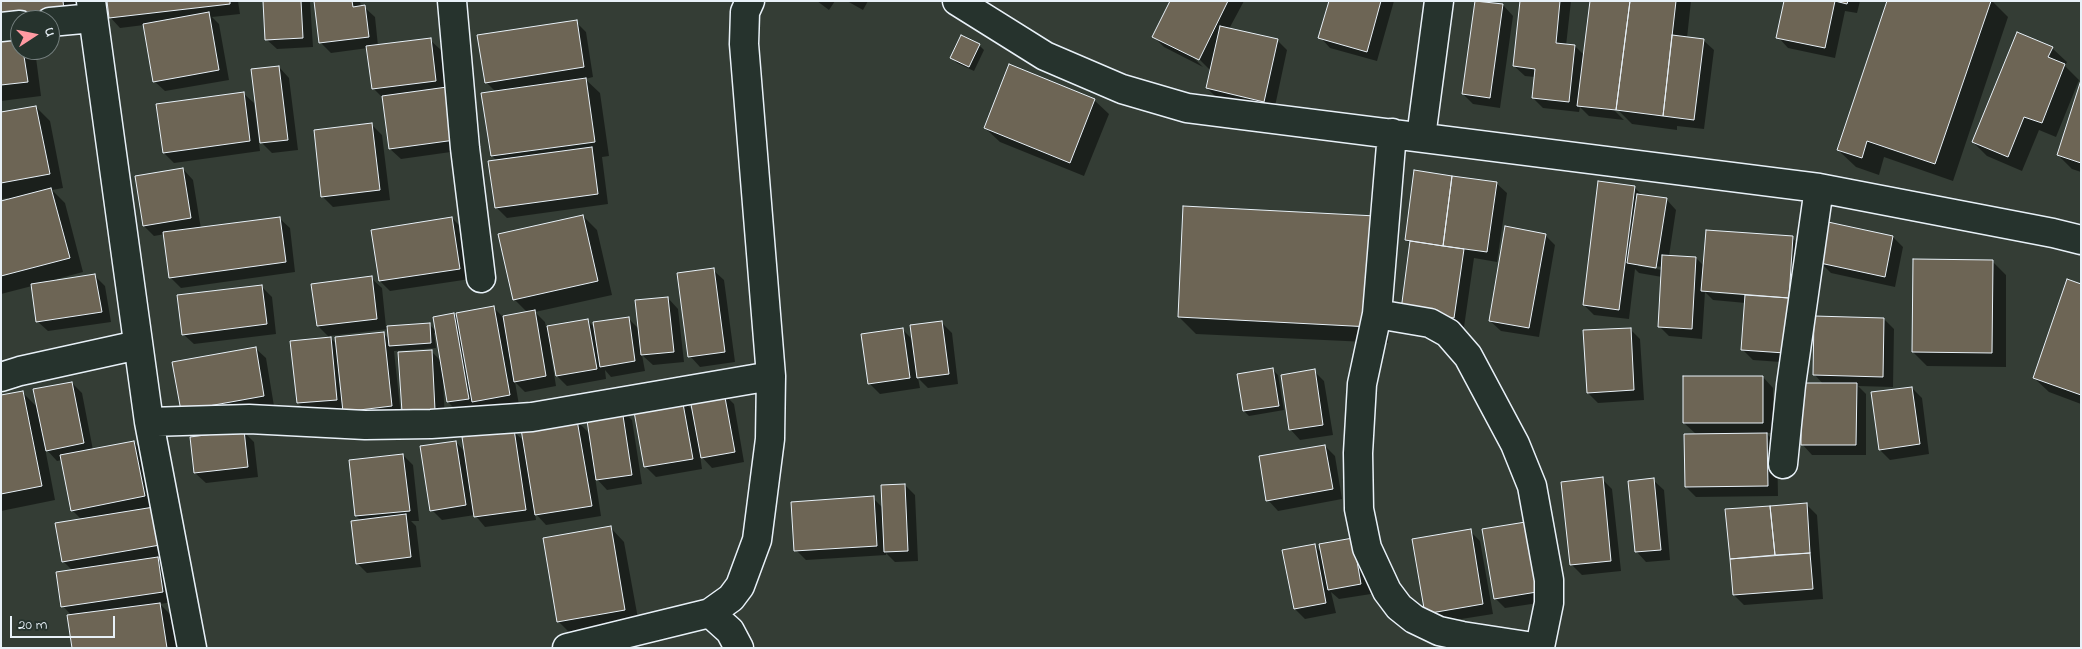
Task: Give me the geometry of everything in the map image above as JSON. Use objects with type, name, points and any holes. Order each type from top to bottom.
[{"type":"street","points":[[452,1],[465,148],[481,278]]},
{"type":"street","points":[[567,648],[710,613],[731,598],[740,586],[757,540],[770,439],[771,376],[744,44],[745,12],[750,1]]},
{"type":"street","points":[[958,1],[1045,56],[1122,89],[1186,108],[1819,188],[2053,232],[2081,240]]},
{"type":"street","points":[[1421,138],[1439,1]]},
{"type":"street","points":[[60,19],[92,10],[149,422],[192,648]]},
{"type":"street","points":[[1377,314],[1430,323],[1448,333],[1468,356],[1515,444],[1532,486],[1549,580],[1549,603],[1540,647],[1438,631],[1414,619],[1399,607],[1387,591],[1366,548],[1359,509],[1358,453],[1362,384],[1377,314],[1392,134]]},
{"type":"street","points":[[1783,464],[1791,384],[1819,188]]},
{"type":"street","points":[[1,378],[20,371],[138,345]]},
{"type":"street","points":[[149,422],[249,418],[366,425],[431,424],[523,418],[771,376]]},
{"type":"street","points":[[710,613],[730,631],[739,648]]},
{"type":"building","points":[[1,1],[63,1],[64,10],[10,10],[10,19],[1,20]]},
{"type":"building","points":[[107,1],[230,1],[230,4],[109,18]]},
{"type":"building","points":[[263,1],[301,1],[303,38],[265,40]]},
{"type":"building","points":[[314,1],[352,1],[353,7],[365,5],[369,37],[319,43]]},
{"type":"building","points":[[1170,1],[1228,1],[1199,60],[1152,37]]},
{"type":"building","points":[[1329,1],[1381,1],[1367,52],[1318,38]]},
{"type":"building","points":[[1475,1],[1503,4],[1490,98],[1462,94]]},
{"type":"building","points":[[1520,1],[1560,1],[1556,43],[1575,45],[1569,102],[1532,98],[1535,69],[1513,66]]},
{"type":"building","points":[[1590,1],[1630,1],[1616,110],[1577,106]]},
{"type":"building","points":[[1630,1],[1676,1],[1663,116],[1616,110]]},
{"type":"building","points":[[1784,1],[1835,1],[1825,48],[1776,38]]},
{"type":"building","points":[[1835,1],[1848,1],[1847,4]]},
{"type":"building","points":[[1887,1],[1991,1],[1935,164],[1867,141],[1862,158],[1837,150]]},
{"type":"building","points":[[209,12],[219,70],[153,82],[143,24]]},
{"type":"building","points":[[577,20],[584,67],[485,83],[477,35]]},
{"type":"building","points":[[1220,26],[1278,39],[1264,102],[1206,88]]},
{"type":"building","points":[[10,30],[10,60],[25,60],[28,82],[1,85],[1,31]]},
{"type":"building","points":[[2017,32],[2053,47],[2048,57],[2065,64],[2042,123],[2024,117],[2008,157],[1972,142]]},
{"type":"building","points":[[961,35],[980,44],[969,67],[950,58]]},
{"type":"building","points":[[1672,35],[1704,39],[1694,120],[1663,116]]},
{"type":"building","points":[[431,38],[436,81],[372,89],[366,46]]},
{"type":"building","points":[[1009,64],[1095,99],[1070,163],[984,128]]},
{"type":"building","points":[[279,66],[288,140],[260,143],[251,69]]},
{"type":"building","points":[[586,78],[595,142],[491,156],[481,93]]},
{"type":"building","points":[[2081,80],[2081,163],[2057,155]]},
{"type":"building","points":[[447,87],[455,140],[389,149],[382,96]]},
{"type":"building","points":[[244,92],[250,141],[163,153],[156,104]]},
{"type":"building","points":[[36,106],[50,174],[1,183],[1,112]]},
{"type":"building","points":[[372,123],[380,190],[321,197],[314,130]]},
{"type":"building","points":[[592,147],[598,194],[495,208],[488,161]]},
{"type":"building","points":[[183,168],[191,218],[143,226],[135,176]]},
{"type":"building","points":[[1414,170],[1452,176],[1443,246],[1405,240]]},
{"type":"building","points":[[1452,176],[1497,182],[1487,252],[1443,246]]},
{"type":"building","points":[[1598,181],[1635,186],[1619,310],[1583,305]]},
{"type":"building","points":[[51,188],[70,258],[1,276],[1,201]]},
{"type":"building","points":[[1637,194],[1667,198],[1656,268],[1627,263]]},
{"type":"building","points":[[1183,206],[1376,216],[1371,327],[1178,317]]},
{"type":"building","points":[[583,215],[598,281],[513,300],[498,234]]},
{"type":"building","points":[[280,217],[286,262],[169,278],[163,232]]},
{"type":"building","points":[[452,217],[460,269],[379,281],[371,230]]},
{"type":"building","points":[[1828,222],[1893,236],[1885,277],[1820,263]]},
{"type":"building","points":[[1505,226],[1546,234],[1529,328],[1489,321]]},
{"type":"building","points":[[1706,230],[1793,236],[1789,298],[1701,291]]},
{"type":"building","points":[[1410,241],[1464,249],[1454,318],[1401,310]]},
{"type":"building","points":[[1662,255],[1696,257],[1692,329],[1658,327]]},
{"type":"building","points":[[1913,259],[1993,260],[1992,353],[1912,352]]},
{"type":"building","points":[[714,268],[725,352],[688,357],[677,273]]},
{"type":"building","points":[[95,274],[102,312],[36,322],[31,284]]},
{"type":"building","points":[[372,276],[377,319],[317,326],[311,284]]},
{"type":"building","points":[[2067,279],[2081,284],[2081,395],[2033,378]]},
{"type":"building","points":[[262,285],[267,324],[182,335],[177,295]]},
{"type":"building","points":[[1745,295],[1789,298],[1785,353],[1741,350]]},
{"type":"building","points":[[668,297],[674,352],[641,355],[635,300]]},
{"type":"building","points":[[494,306],[510,395],[472,402],[456,313]]},
{"type":"building","points":[[535,310],[546,376],[514,382],[503,316]]},
{"type":"building","points":[[454,313],[469,399],[447,402],[433,317]]},
{"type":"building","points":[[1814,316],[1884,318],[1883,377],[1813,375]]},
{"type":"building","points":[[629,317],[635,361],[600,367],[593,322]]},
{"type":"building","points":[[588,319],[597,369],[556,376],[547,326]]},
{"type":"building","points":[[942,321],[949,374],[917,378],[910,325]]},
{"type":"building","points":[[430,323],[431,343],[389,346],[387,326]]},
{"type":"building","points":[[903,328],[910,378],[868,384],[861,334]]},
{"type":"building","points":[[1631,328],[1634,390],[1587,393],[1583,330]]},
{"type":"building","points":[[384,332],[392,406],[343,412],[335,337]]},
{"type":"building","points":[[331,337],[337,400],[297,403],[290,341]]},
{"type":"building","points":[[256,347],[264,396],[181,411],[172,362]]},
{"type":"building","points":[[432,350],[435,410],[402,412],[398,352]]},
{"type":"building","points":[[1273,368],[1279,406],[1243,411],[1237,374]]},
{"type":"building","points":[[1315,369],[1323,425],[1289,430],[1281,375]]},
{"type":"building","points":[[1683,376],[1763,376],[1763,423],[1683,423]]},
{"type":"building","points":[[72,382],[84,443],[46,451],[33,389]]},
{"type":"building","points":[[1801,383],[1857,383],[1856,445],[1801,445]]},
{"type":"building","points":[[1912,387],[1920,444],[1879,450],[1871,392]]},
{"type":"building","points":[[23,391],[42,486],[1,494],[1,395]]},
{"type":"building","points":[[724,392],[735,452],[701,458],[690,399]]},
{"type":"building","points":[[682,398],[693,459],[644,467],[633,406]]},
{"type":"building","points":[[622,409],[632,475],[596,480],[586,414]]},
{"type":"building","points":[[577,420],[592,506],[535,515],[521,429]]},
{"type":"building","points":[[514,429],[526,510],[474,517],[462,437]]},
{"type":"building","points":[[244,430],[248,467],[194,473],[190,437]]},
{"type":"building","points":[[1767,433],[1768,486],[1685,487],[1684,434]]},
{"type":"building","points":[[134,441],[145,496],[71,511],[60,455]]},
{"type":"building","points":[[456,441],[466,505],[430,511],[420,446]]},
{"type":"building","points":[[1325,445],[1333,489],[1266,501],[1259,456]]},
{"type":"building","points":[[403,454],[410,511],[355,516],[349,460]]},
{"type":"building","points":[[1603,477],[1611,561],[1570,565],[1561,482]]},
{"type":"building","points":[[1654,478],[1661,550],[1635,552],[1628,481]]},
{"type":"building","points":[[905,484],[908,551],[884,552],[881,485]]},
{"type":"building","points":[[874,496],[877,546],[794,551],[791,502]]},
{"type":"building","points":[[1807,503],[1810,553],[1775,555],[1770,506]]},
{"type":"building","points":[[1770,506],[1775,555],[1730,559],[1725,509]]},
{"type":"building","points":[[154,507],[160,545],[62,562],[55,523]]},
{"type":"building","points":[[406,514],[411,557],[356,564],[351,521]]},
{"type":"building","points":[[1538,520],[1549,590],[1494,599],[1482,529]]},
{"type":"building","points":[[611,526],[625,610],[557,622],[543,538]]},
{"type":"building","points":[[1471,529],[1483,604],[1425,614],[1412,539]]},
{"type":"building","points":[[1353,538],[1361,584],[1328,590],[1319,544]]},
{"type":"building","points":[[1315,544],[1326,603],[1294,609],[1282,550]]},
{"type":"building","points":[[1810,553],[1813,589],[1733,595],[1730,559]]},
{"type":"building","points":[[158,557],[163,592],[61,607],[56,572]]},
{"type":"building","points":[[160,603],[167,648],[72,648],[67,615]]}]
